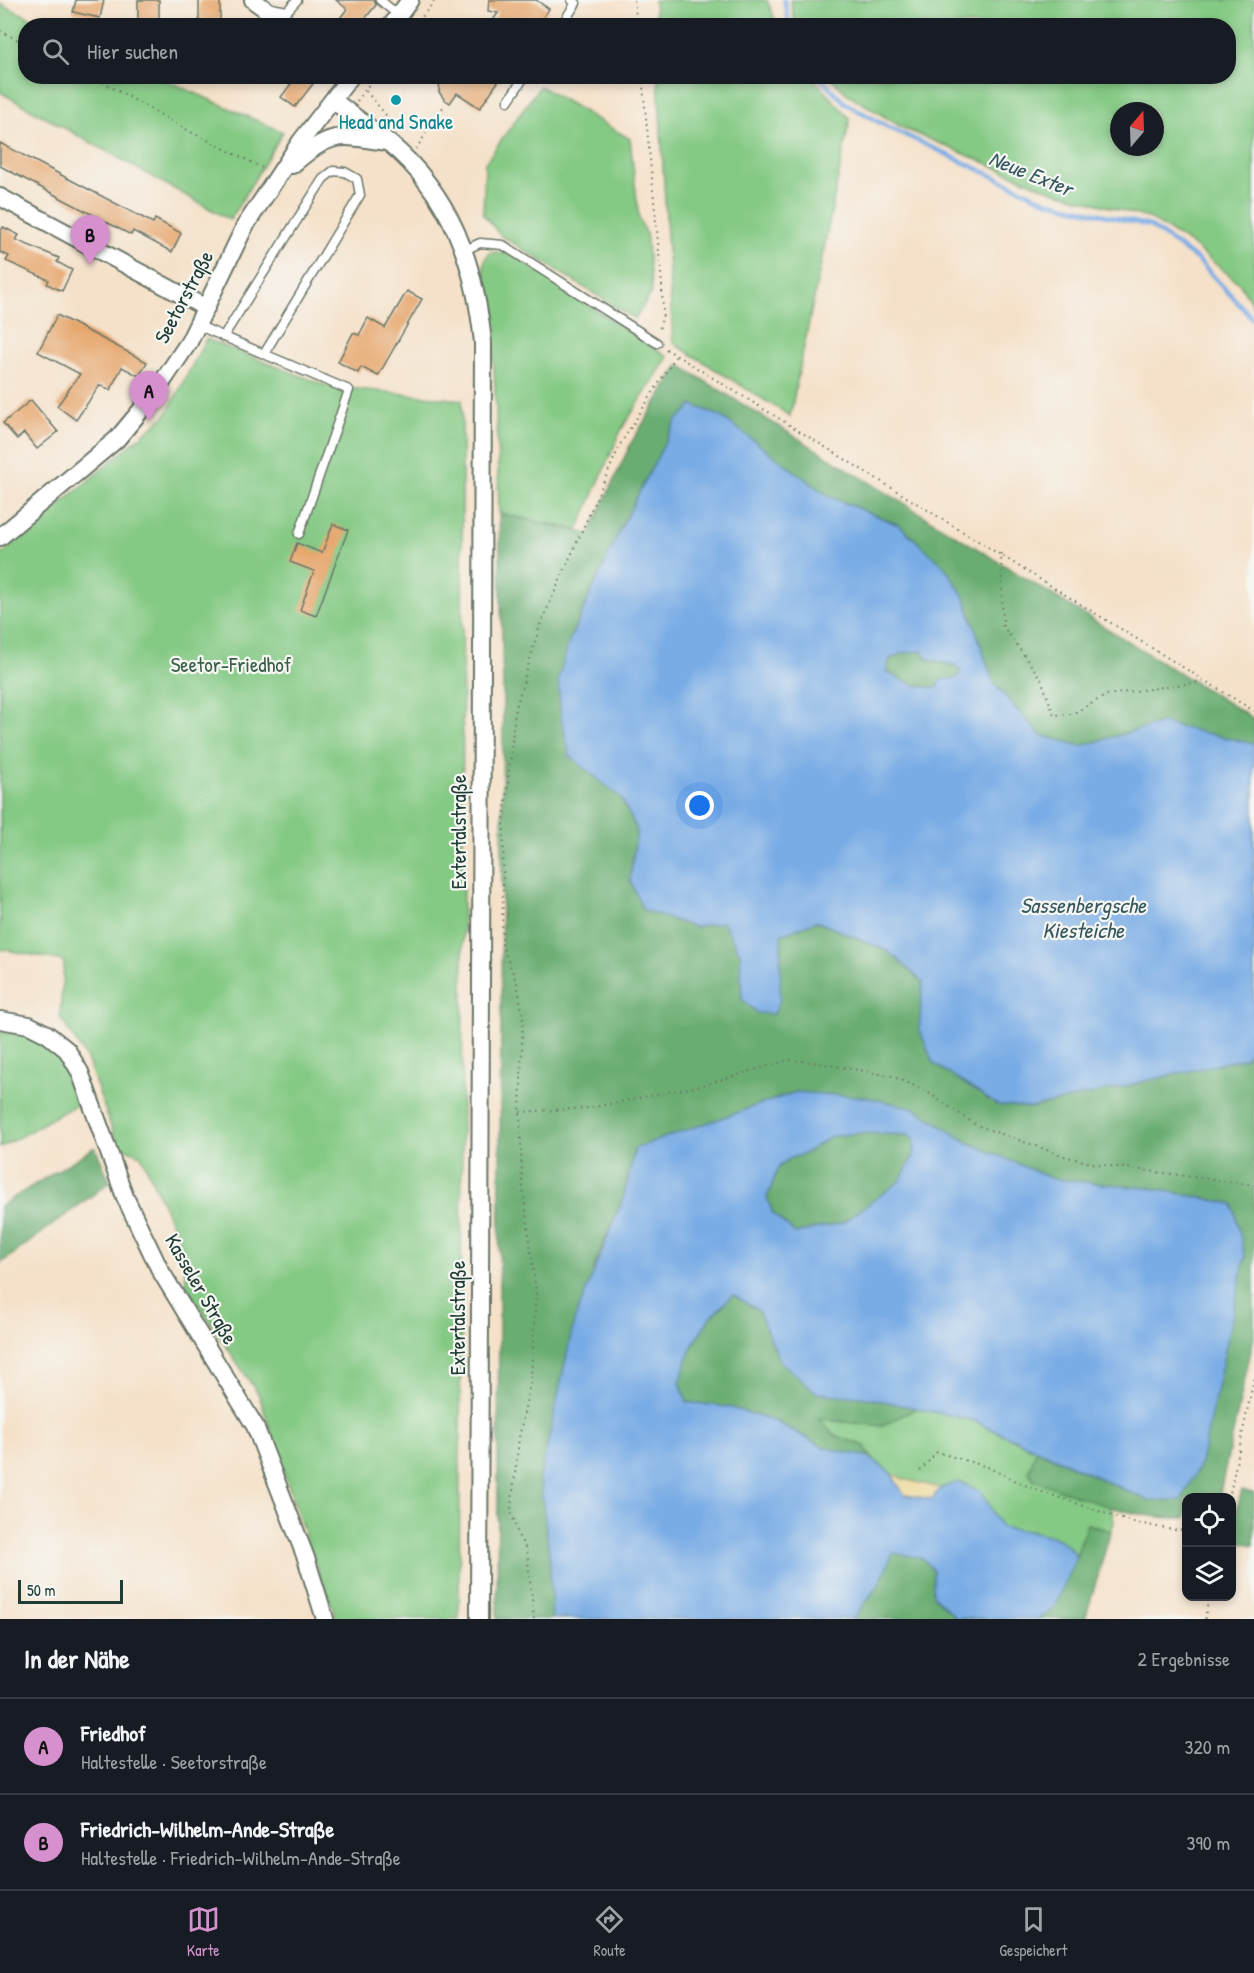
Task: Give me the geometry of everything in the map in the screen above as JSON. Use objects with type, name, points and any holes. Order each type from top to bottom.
[{"type":"street","points":[[396,18],[410,0]]},
{"type":"street","points":[[257,3],[278,18]]},
{"type":"street","name":"Seetorstraße","points":[[0,537],[117,439],[152,397],[197,326],[245,226],[276,178],[345,84]]},
{"type":"street","name":"Extertalstraße","points":[[333,100],[390,143],[436,196],[465,250],[478,297],[483,344],[479,1619]]},
{"type":"street","points":[[276,178],[318,143],[335,137],[348,136],[390,143]]},
{"type":"street","points":[[0,197],[206,308]]},
{"type":"street","name":"Kasseler Straße","points":[[0,1020],[29,1025],[47,1034],[68,1050],[80,1072],[125,1197],[160,1270],[255,1426],[306,1558],[325,1619]]},
{"type":"lane","points":[[257,3],[287,11],[297,0]]},
{"type":"lane","points":[[380,0],[393,18]]},
{"type":"lane","points":[[566,18],[576,3],[572,0]]},
{"type":"lane","points":[[508,101],[520,84]]},
{"type":"lane","points":[[223,337],[323,179],[333,171],[345,172],[357,179],[360,195],[264,354]]},
{"type":"lane","points":[[465,250],[480,243],[503,245],[657,343]]},
{"type":"lane","points":[[197,326],[349,390],[298,534]]},
{"type":"path","points":[[421,18],[435,0]]},
{"type":"path","points":[[634,0],[636,18]]},
{"type":"path","points":[[0,31],[18,40]]},
{"type":"path","points":[[102,84],[190,132],[261,166],[276,178]]},
{"type":"path","points":[[366,91],[370,84]]},
{"type":"path","points":[[643,84],[662,284],[663,314],[657,343],[1254,711]]},
{"type":"path","points":[[416,149],[445,104]]},
{"type":"path","points":[[534,1619],[527,1551],[518,1535],[511,1510],[519,1438],[531,1378],[536,1291],[522,1180],[520,1112],[523,1015],[517,983],[501,946],[504,821],[515,711],[540,625],[621,443],[676,356]]},
{"type":"path","points":[[1001,554],[1004,626],[1041,679],[1054,715],[1072,714],[1107,695],[1206,681]]},
{"type":"path","points":[[520,1112],[589,1108],[704,1085],[788,1060],[844,1066],[892,1076],[926,1091],[976,1125],[1067,1157],[1096,1164],[1254,1185]]},
{"type":"path","points":[[1230,1493],[1254,1378]]},
{"type":"path","points":[[920,1472],[937,1452],[987,1467],[1031,1488],[1128,1521],[1182,1530]]},
{"type":"path","points":[[1204,1619],[1208,1601]]},
{"type":"green space","points":[[654,0],[767,0],[774,18],[655,18]]},
{"type":"green space","points":[[790,0],[1254,0],[1254,307],[1240,284],[1191,244],[1151,219],[1047,189],[903,128],[846,93],[837,84],[1236,84],[1236,18],[794,18]]},
{"type":"green space","points":[[0,4],[31,18],[18,18],[18,84],[175,84],[283,132],[230,220],[0,92]]},
{"type":"green space","points":[[658,84],[818,84],[850,119],[790,416],[673,343]]},
{"type":"green space","points":[[540,86],[630,139],[639,219],[646,233],[652,292],[635,319],[500,235],[483,214],[485,163]]},
{"type":"green space","points":[[491,252],[510,253],[668,357],[621,430],[578,530],[499,513],[492,333],[484,269],[484,262]]},
{"type":"green space","name":"Seetor-Friedhof","points":[[206,339],[327,386],[462,400],[463,970],[459,1619],[337,1619],[307,1542],[259,1395],[187,1288],[181,1245],[141,1155],[118,1146],[87,1059],[60,1017],[64,961],[0,949],[0,555],[166,415]]},
{"type":"green space","points":[[679,365],[1254,719],[1254,744],[1162,723],[1081,746],[1040,735],[993,682],[965,598],[899,525],[828,496],[722,417],[676,421],[621,528],[570,639],[570,755],[621,798],[637,830],[630,880],[694,927],[723,922],[740,953],[742,999],[779,999],[781,935],[815,921],[888,951],[923,982],[919,1028],[933,1063],[997,1105],[1160,1076],[1245,1058],[1254,1046],[1254,1337],[1220,1493],[1182,1493],[1182,1518],[1128,1512],[1108,1506],[1034,1480],[1029,1472],[1036,1450],[1147,1500],[1233,1204],[1157,1189],[1053,1179],[967,1142],[914,1108],[796,1092],[635,1148],[624,1196],[597,1259],[557,1406],[540,1479],[550,1560],[552,1619],[497,1619],[503,691],[499,513],[589,534],[631,443]]},
{"type":"green space","points":[[922,651],[939,663],[954,665],[961,671],[957,679],[941,680],[937,687],[923,687],[904,681],[886,671],[890,659],[903,653]]},
{"type":"green space","points":[[0,1031],[18,1034],[54,1048],[66,1062],[79,1103],[0,1148]]},
{"type":"green space","points":[[861,1133],[909,1135],[915,1142],[914,1155],[901,1181],[842,1223],[795,1233],[773,1214],[767,1198],[778,1168],[790,1158],[802,1155],[832,1136]]},
{"type":"green space","points":[[95,1147],[110,1182],[0,1264],[0,1206]]},
{"type":"green space","points":[[733,1295],[758,1310],[780,1361],[868,1398],[917,1408],[882,1426],[819,1419],[834,1435],[865,1446],[869,1457],[823,1447],[777,1422],[729,1407],[687,1402],[680,1382],[691,1348],[709,1319]]},
{"type":"green space","points":[[917,1408],[972,1420],[1036,1450],[1029,1472],[1034,1480],[1111,1507],[1114,1522],[1111,1531],[1087,1524],[1076,1557],[1061,1541],[1053,1537],[1001,1527],[981,1491],[959,1482],[941,1488],[908,1481],[886,1470],[865,1446],[834,1435],[818,1419],[882,1426]]},
{"type":"green space","points":[[1242,1490],[1254,1493],[1254,1545],[1236,1541],[1236,1513]]},
{"type":"green space","points":[[1087,1524],[1111,1531],[1085,1619],[1038,1619],[1053,1609],[1076,1557]]},
{"type":"green space","points":[[893,1553],[923,1557],[933,1571],[933,1595],[956,1618],[992,1619],[853,1619],[879,1584]]},
{"type":"sand","points":[[891,1473],[903,1479],[941,1488],[932,1499],[904,1495]]},
{"type":"water","name":"Sassenbergsche Kiesteiche","points":[[693,405],[722,417],[828,496],[899,525],[945,567],[965,598],[993,682],[1040,735],[1081,746],[1162,723],[1254,744],[1254,1046],[1245,1058],[1031,1108],[997,1105],[933,1063],[919,1028],[923,982],[888,951],[816,921],[781,935],[780,999],[774,1014],[757,1013],[742,999],[740,953],[723,922],[694,927],[643,910],[630,880],[637,830],[621,798],[570,756],[561,719],[558,679],[570,639],[621,528],[676,421]],"holes":[[[922,651],[928,659],[954,665],[961,671],[957,678],[940,680],[937,687],[910,684],[886,671],[890,659],[903,653]]]},
{"type":"water","points":[[796,1092],[865,1097],[914,1108],[967,1142],[1053,1179],[1157,1189],[1233,1204],[1245,1257],[1201,1463],[1185,1493],[1182,1493],[1181,1500],[1147,1500],[972,1420],[868,1398],[817,1393],[780,1361],[758,1310],[733,1295],[709,1319],[691,1348],[680,1382],[687,1402],[729,1407],[777,1422],[823,1447],[869,1457],[891,1473],[904,1495],[932,1499],[941,1488],[959,1482],[981,1491],[1001,1527],[1053,1537],[1062,1541],[1076,1557],[1053,1609],[1038,1619],[956,1618],[933,1595],[933,1571],[923,1558],[893,1553],[879,1584],[853,1619],[552,1619],[550,1560],[540,1479],[574,1321],[624,1196],[635,1148]],"holes":[[[861,1133],[909,1135],[915,1142],[914,1155],[900,1181],[842,1223],[795,1233],[773,1214],[767,1198],[778,1168],[790,1158],[802,1155],[832,1136]]]},
{"type":"building","points":[[76,0],[104,0],[100,18],[73,12]]},
{"type":"building","points":[[138,0],[159,0],[159,18],[138,18]]},
{"type":"building","points":[[199,0],[220,0],[220,18],[199,18]]},
{"type":"building","points":[[336,0],[374,0],[376,5],[365,18],[340,18],[347,9]]},
{"type":"building","points":[[489,0],[536,0],[549,9],[543,18],[495,18],[498,13],[488,11]]},
{"type":"building","points":[[291,84],[313,84],[295,107],[281,97]]},
{"type":"building","points":[[440,84],[496,84],[480,108],[457,93],[450,103],[439,92]]},
{"type":"building","points":[[0,143],[153,223],[155,219],[181,233],[172,252],[133,231],[131,235],[0,166]]},
{"type":"building","points":[[3,227],[19,235],[16,240],[59,258],[57,262],[72,270],[62,291],[47,284],[49,280],[6,261],[9,256],[0,252],[0,234]]},
{"type":"building","points":[[407,291],[422,299],[378,376],[361,367],[358,373],[338,362],[353,333],[359,335],[368,318],[385,328]]},
{"type":"building","points":[[57,315],[147,362],[139,376],[122,367],[110,390],[100,385],[76,420],[57,406],[80,374],[38,352]]},
{"type":"building","points":[[31,400],[58,432],[37,449],[24,433],[17,439],[3,423]]},
{"type":"building","points":[[333,524],[348,530],[316,616],[300,610],[314,571],[290,562],[297,543],[322,553]]},
{"type":"waterway","name":"Neue Exter","points":[[784,0],[788,18]]},
{"type":"waterway","name":"Neue Exter","points":[[826,84],[845,103],[886,126],[1046,201],[1150,226],[1198,260],[1254,320]]},
{"type":"place","name":"Head and Snake","points":[[396,100]]},
{"type":"place","name":"Friedrich-Wilhelm-Ande-Straße","points":[[90,265]]},
{"type":"place","name":"Friedhof","points":[[149,421]]}]
